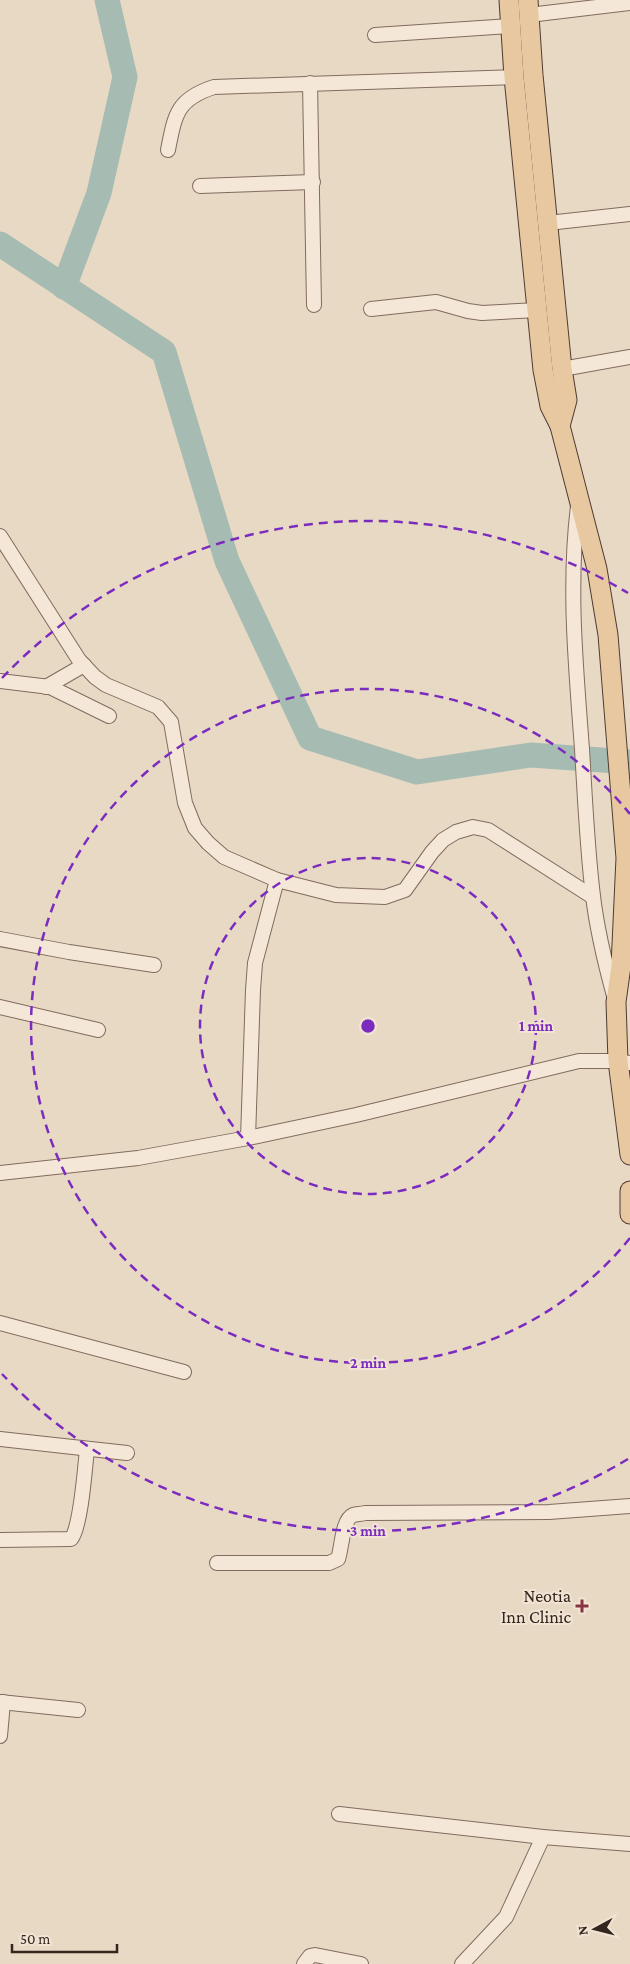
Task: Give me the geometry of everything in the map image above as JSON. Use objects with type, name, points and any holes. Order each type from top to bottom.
[{"type":"main road","points":[[509,0],[514,77],[543,370],[550,406],[560,426],[597,569],[608,635],[626,858],[621,966],[616,1002],[624,1062],[630,1155]]},
{"type":"main road","points":[[528,7],[533,76],[566,400],[560,426]]},
{"type":"main road","points":[[630,1192],[630,1214]]},
{"type":"street","points":[[528,7],[630,3]]},
{"type":"street","points":[[375,34],[511,26]]},
{"type":"street","points":[[168,150],[174,120],[184,102],[196,92],[214,87],[514,77]]},
{"type":"street","points":[[310,83],[314,305]]},
{"type":"street","points":[[200,186],[313,182]]},
{"type":"street","points":[[548,223],[630,214]]},
{"type":"street","points":[[371,309],[436,302],[482,313],[538,310]]},
{"type":"street","points":[[562,369],[630,357]]},
{"type":"street","points":[[579,498],[573,547],[574,638],[589,849],[593,897],[603,956],[616,1002]]},
{"type":"street","points":[[0,536],[6,558],[84,665],[95,677],[106,685],[158,707],[171,722],[185,803],[195,828],[208,843],[224,856],[277,880],[336,895],[385,897],[405,890],[443,840],[456,832],[473,828],[488,830],[593,897]]},
{"type":"street","points":[[46,687],[84,665]]},
{"type":"street","points":[[2,683],[46,687],[65,694],[109,716]]},
{"type":"street","points":[[248,1138],[255,963],[277,880]]},
{"type":"street","points":[[0,938],[154,966]]},
{"type":"street","points":[[0,1007],[98,1030]]},
{"type":"street","points":[[0,1173],[138,1158],[248,1138],[356,1115],[579,1061],[624,1062]]},
{"type":"street","points":[[0,1323],[184,1372]]},
{"type":"street","points":[[0,1439],[127,1453]]},
{"type":"street","points":[[0,1540],[71,1539],[74,1535],[79,1512],[87,1449]]},
{"type":"street","points":[[217,1563],[329,1563],[338,1559],[348,1519],[353,1515],[365,1513],[548,1512],[630,1506]]},
{"type":"street","points":[[0,1736],[2,1702],[78,1710]]},
{"type":"street","points":[[339,1814],[543,1837],[630,1844]]},
{"type":"street","points":[[462,1964],[506,1917],[543,1837]]},
{"type":"street","points":[[304,1964],[310,1956],[315,1955],[361,1964]]},
{"type":"waterway","points":[[64,287],[99,193],[125,77],[107,0]]},
{"type":"waterway","points":[[0,244],[164,352],[227,561],[310,738],[417,772],[531,755],[630,762]]},
{"type":"place","name":"Neotia Inn Clinic","points":[[582,1606]]}]
